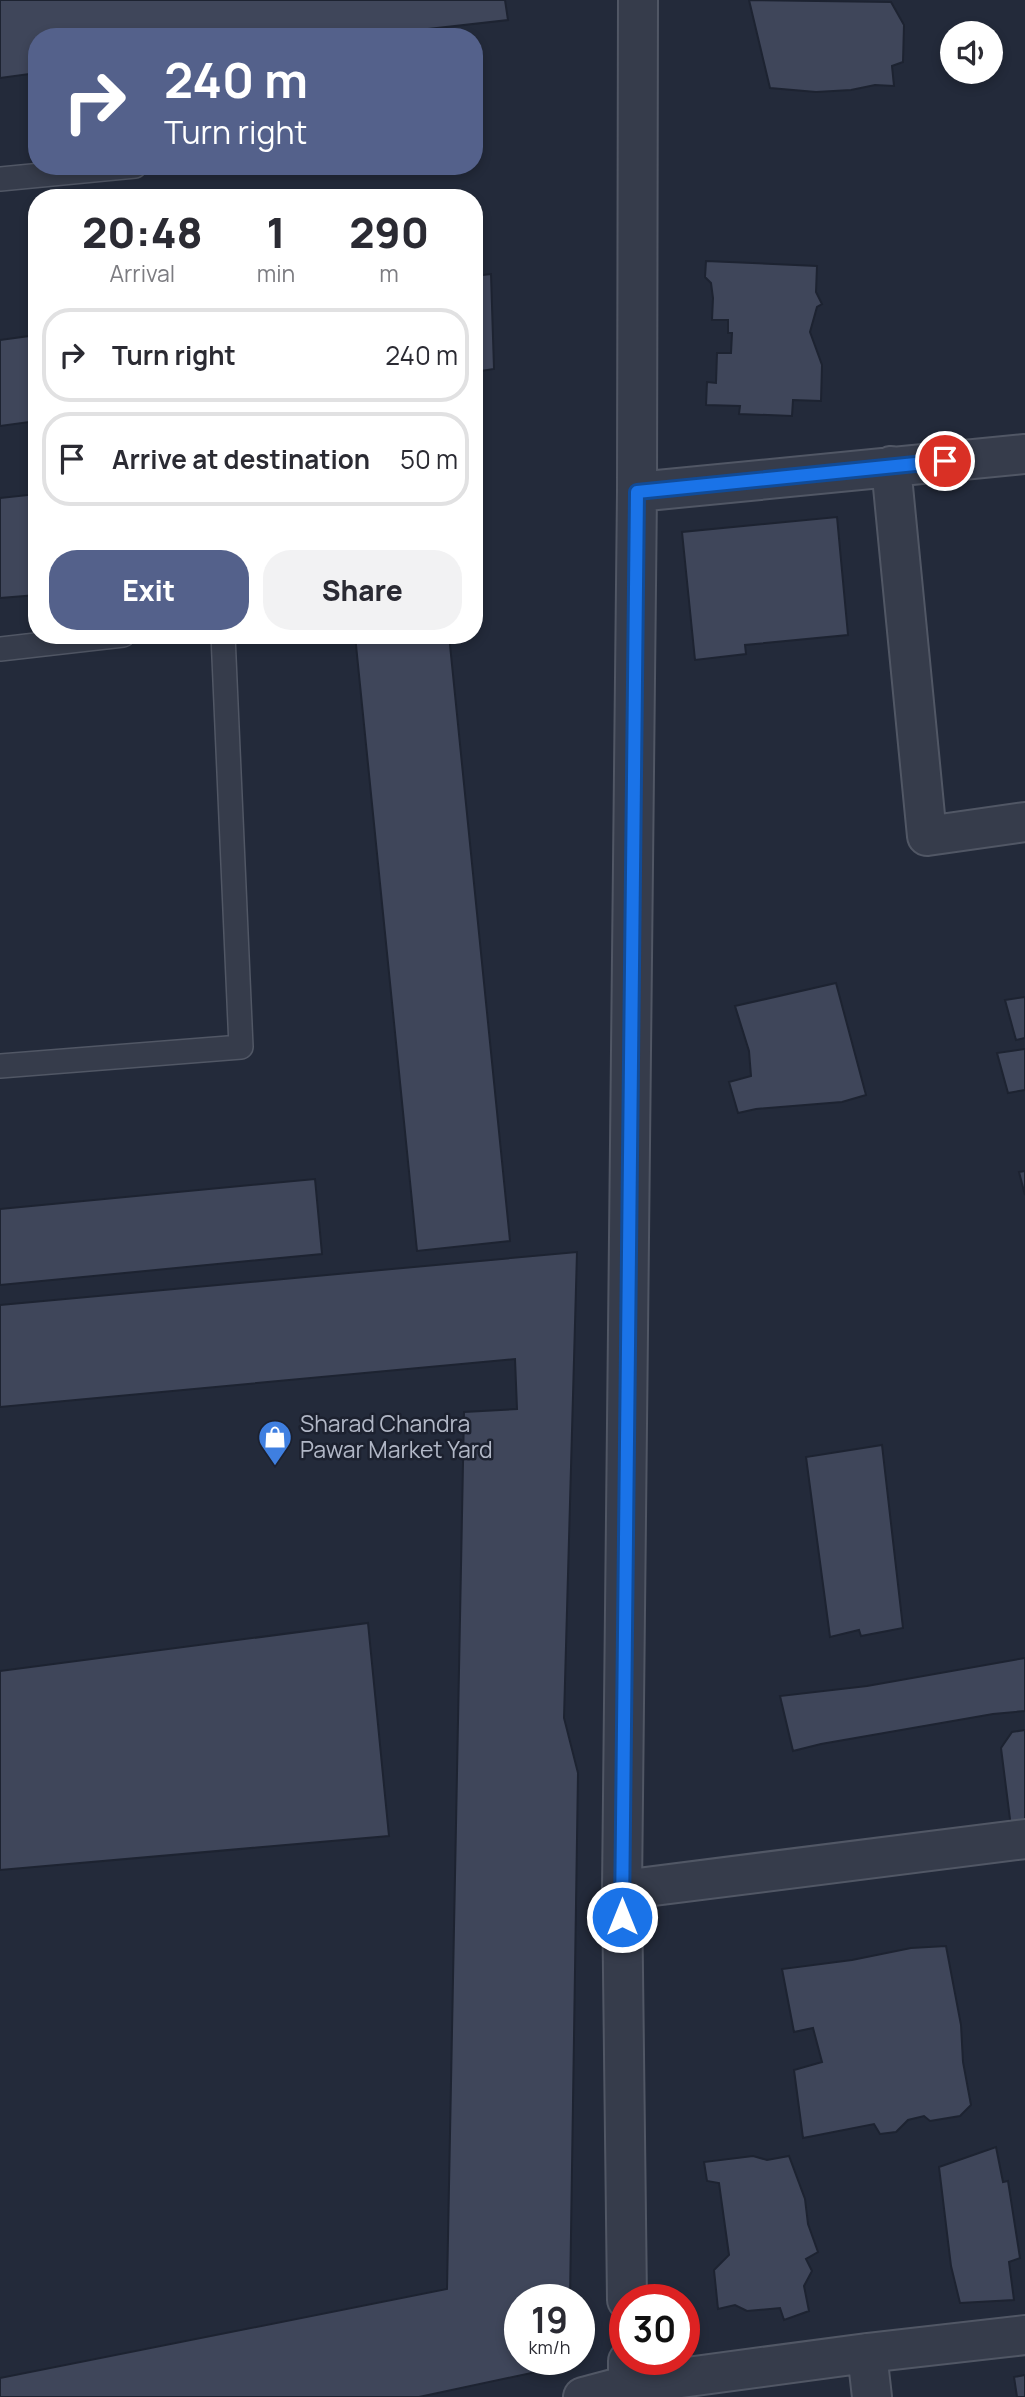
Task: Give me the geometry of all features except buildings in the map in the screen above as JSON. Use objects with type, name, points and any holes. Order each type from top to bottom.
[{"type":"street","points":[[627,2284],[622,1890],[637,492],[638,0]]},
{"type":"street","points":[[637,492],[1025,454]]},
{"type":"street","points":[[891,466],[927,836],[1025,822]]},
{"type":"street","points":[[622,1890],[1025,1839]]},
{"type":"street","points":[[700,2366],[867,2353],[1025,2335]]},
{"type":"street","points":[[867,2353],[872,2397]]},
{"type":"street","points":[[583,2397],[623,2375]]},
{"type":"lane","points":[[0,178],[34,175]]},
{"type":"lane","points":[[0,649],[44,644]]},
{"type":"lane","points":[[0,1066],[241,1047],[223,644]]},
{"type":"place","name":"Sharad Chandra Pawar Market Yard","points":[[275,1467]]},
{"type":"route","points":[[622,1917],[637,492],[945,461]]}]
